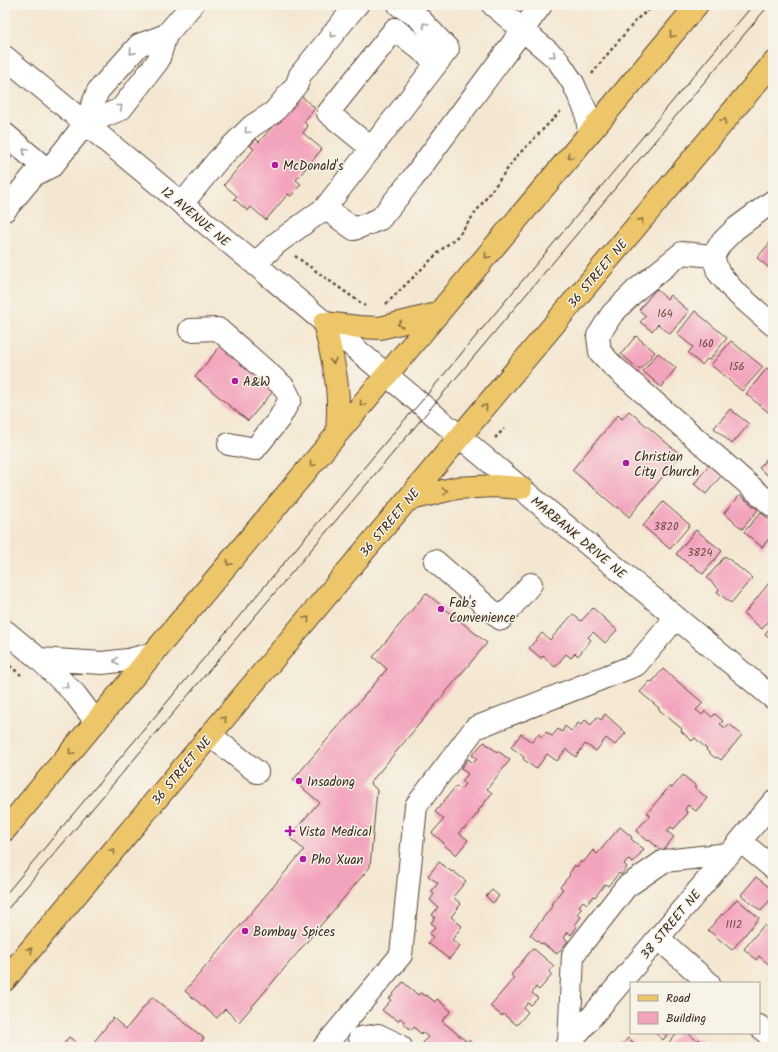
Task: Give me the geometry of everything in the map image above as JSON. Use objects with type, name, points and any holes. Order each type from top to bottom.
[{"type":"main road","points":[[5,830],[697,5]]},
{"type":"main road","name":"36 STREET NE","points":[[5,980],[773,63]]},
{"type":"main road","points":[[337,434],[338,387],[324,323],[380,328],[437,314]]},
{"type":"main road","points":[[407,500],[456,488],[495,486],[521,488]]},
{"type":"street","points":[[85,124],[121,109],[158,61],[166,35],[192,5]]},
{"type":"street","points":[[182,204],[217,161],[252,126],[274,112],[296,84],[300,75],[357,5]]},
{"type":"street","points":[[399,5],[417,16],[443,56]]},
{"type":"street","points":[[493,5],[557,59],[573,83],[586,111],[590,133]]},
{"type":"street","points":[[325,208],[354,229],[380,219],[523,31],[541,5]]},
{"type":"street","points":[[371,148],[328,112],[395,29],[443,56]]},
{"type":"street","points":[[5,210],[34,176],[52,166],[85,124],[98,91],[139,45],[166,35]]},
{"type":"street","points":[[255,264],[276,243],[325,208],[443,56]]},
{"type":"street","name":"12 AVENUE NE","points":[[5,57],[387,375]]},
{"type":"street","points":[[5,134],[46,168]]},
{"type":"street","points":[[773,201],[735,229],[721,243],[713,256],[718,272],[734,291],[773,325]]},
{"type":"street","points":[[713,256],[682,253],[636,290],[612,314],[598,336],[600,352],[618,371],[773,506]]},
{"type":"street","points":[[190,330],[218,329],[284,387],[290,399],[279,419],[255,449],[229,444]]},
{"type":"street","name":"MARBANK DRIVE NE","points":[[387,375],[773,698]]},
{"type":"street","points":[[435,561],[501,619],[531,584]]},
{"type":"street","points":[[324,1047],[401,955],[416,806],[475,728],[636,665],[676,618]]},
{"type":"street","points":[[5,631],[39,659],[75,694],[96,722]]},
{"type":"street","points":[[39,659],[102,663],[128,660],[154,653]]},
{"type":"street","points":[[210,735],[257,772]]},
{"type":"street","name":"38 STREET NE","points":[[570,1046],[658,938],[773,802]]},
{"type":"street","points":[[570,1046],[573,955],[626,886],[664,862],[734,848],[773,868]]},
{"type":"street","points":[[658,938],[708,982]]},
{"type":"street","points":[[343,1024],[361,1042],[378,1035],[401,1047]]},
{"type":"street","points":[[760,1027],[773,1039]]},
{"type":"path","points":[[385,305],[441,250],[458,236],[517,156],[578,94],[601,62],[638,20],[655,5]]},
{"type":"path","points":[[276,243],[367,307]]},
{"type":"building","name":"McDonald's","points":[[300,95],[315,108],[304,122],[308,126],[303,133],[322,149],[296,180],[301,184],[291,196],[288,194],[266,220],[251,207],[248,211],[234,199],[237,196],[224,185],[254,149],[250,146],[256,139],[259,142]]},
{"type":"building","points":[[5,139],[18,150],[5,165]]},
{"type":"building","points":[[773,239],[773,271],[757,258]]},
{"type":"building","points":[[656,289],[667,299],[670,295],[689,311],[670,334],[658,324],[652,331],[640,322],[646,316],[639,310]]},
{"type":"building","points":[[695,311],[727,338],[709,360],[707,359],[702,365],[688,353],[693,347],[677,334]]},
{"type":"building","points":[[636,336],[655,352],[640,370],[621,354]]},
{"type":"building","points":[[731,341],[763,367],[742,391],[711,365]]},
{"type":"building","points":[[221,345],[275,389],[248,421],[195,377]]},
{"type":"building","points":[[658,353],[676,368],[661,387],[643,371]]},
{"type":"building","points":[[767,368],[773,373],[773,416],[746,394]]},
{"type":"building","points":[[730,409],[749,424],[732,444],[714,428]]},
{"type":"building","name":"Christian City Church","points":[[629,411],[681,455],[629,517],[572,470],[618,415],[622,419]]},
{"type":"building","points":[[773,451],[773,480],[759,468]]},
{"type":"building","points":[[709,465],[721,476],[706,494],[694,484]]},
{"type":"building","points":[[740,495],[758,510],[742,529],[724,513]]},
{"type":"building","points":[[663,502],[690,525],[670,549],[643,526]]},
{"type":"building","points":[[761,512],[773,523],[773,534],[762,547],[744,532]]},
{"type":"building","points":[[696,530],[722,551],[703,574],[676,554]]},
{"type":"building","points":[[725,556],[752,578],[731,603],[717,592],[719,589],[707,578]]},
{"type":"building","points":[[769,583],[773,586],[773,616],[762,629],[744,614]]},
{"type":"building","points":[[426,593],[487,643],[370,783],[377,790],[370,867],[239,1022],[225,1009],[217,1018],[185,991],[304,850],[289,837],[319,802],[293,780],[387,669],[373,657]]},
{"type":"building","points":[[593,608],[617,630],[605,643],[593,632],[588,637],[591,640],[578,656],[575,653],[571,658],[566,654],[555,667],[543,656],[541,658],[529,648],[542,633],[550,640],[573,614],[581,621]]},
{"type":"building","points":[[773,625],[773,640],[765,634]]},
{"type":"building","points":[[663,669],[703,703],[696,710],[702,715],[705,711],[712,717],[715,714],[723,721],[720,724],[725,728],[729,724],[742,735],[721,760],[717,757],[715,758],[695,738],[692,741],[681,731],[682,729],[640,692],[650,681],[652,682]]},
{"type":"building","points":[[605,714],[626,733],[615,745],[606,738],[596,751],[585,744],[576,757],[566,749],[557,761],[547,754],[536,769],[511,747],[521,734],[532,742],[538,734],[542,737],[546,732],[552,736],[558,729],[562,732],[565,726],[571,731],[578,723],[581,725],[585,720],[591,725],[597,717],[601,720]]},
{"type":"building","points":[[484,742],[510,760],[487,789],[492,793],[478,811],[479,812],[459,833],[468,840],[456,855],[432,833],[444,819],[435,812],[456,786],[461,789],[465,784],[462,781],[468,774],[461,768],[468,759],[473,763],[477,759],[472,755]]},
{"type":"building","points":[[683,775],[707,798],[696,811],[688,805],[685,810],[688,813],[674,829],[671,827],[667,831],[674,837],[662,851],[636,831],[650,815],[647,813],[670,786],[672,788]]},
{"type":"building","points":[[620,827],[632,837],[631,839],[644,849],[633,863],[628,859],[624,864],[627,867],[621,875],[619,873],[608,886],[605,884],[595,897],[594,896],[587,904],[583,901],[579,906],[582,908],[577,914],[581,917],[575,925],[577,927],[571,935],[568,932],[564,938],[568,941],[557,954],[530,935],[553,905],[551,904],[563,889],[560,887],[570,875],[569,874],[575,865],[577,867],[581,861],[583,863],[593,850],[597,854]]},
{"type":"building","points":[[439,862],[466,881],[453,897],[461,904],[451,917],[462,926],[452,940],[460,946],[449,959],[428,943],[433,937],[429,934],[436,927],[431,923],[435,917],[432,915],[438,907],[430,900],[434,894],[431,892],[438,883],[428,876]]},
{"type":"building","points":[[756,877],[773,890],[773,896],[761,911],[741,895]]},
{"type":"building","points":[[492,890],[499,896],[493,903],[486,896]]},
{"type":"building","points":[[737,899],[759,918],[732,950],[708,930]]},
{"type":"building","points":[[764,925],[773,933],[773,968],[759,956],[756,960],[744,949]]},
{"type":"building","points":[[533,948],[554,966],[549,972],[552,975],[539,990],[536,987],[532,993],[538,998],[531,1005],[528,1003],[524,1008],[528,1012],[517,1025],[503,1014],[502,1016],[490,1006],[514,978],[511,975]]},
{"type":"building","points":[[403,982],[418,995],[421,993],[425,996],[426,995],[435,1002],[437,999],[451,1011],[442,1021],[467,1042],[469,1040],[476,1047],[428,1047],[423,1042],[428,1037],[422,1032],[421,1034],[414,1027],[411,1030],[400,1018],[398,1021],[382,1010]]},
{"type":"building","points":[[152,997],[204,1038],[197,1047],[90,1047],[113,1018],[126,1029]]},
{"type":"building","points":[[656,1034],[667,1034],[663,1040]]},
{"type":"building","points":[[676,1034],[689,1034],[697,1041],[699,1039],[707,1047],[665,1047]]},
{"type":"building","points":[[69,1037],[82,1047],[61,1047]]},
{"type":"building","points":[[628,1038],[639,1047],[620,1047]]},
{"type":"tram line","points":[[5,895],[753,5]]},
{"type":"tram line","points":[[5,912],[769,5]]},
{"type":"place","name":"McDonald's","points":[[275,165]]},
{"type":"place","name":"A&W","points":[[235,381]]},
{"type":"place","name":"Christian City Church","points":[[626,463]]},
{"type":"place","name":"Fab's Convenience","points":[[441,609]]},
{"type":"place","name":"Insadong","points":[[299,781]]},
{"type":"place","name":"Vista Medical","points":[[290,831]]},
{"type":"place","name":"Pho Xuan","points":[[303,859]]},
{"type":"place","name":"Bombay Spices","points":[[245,931]]}]
